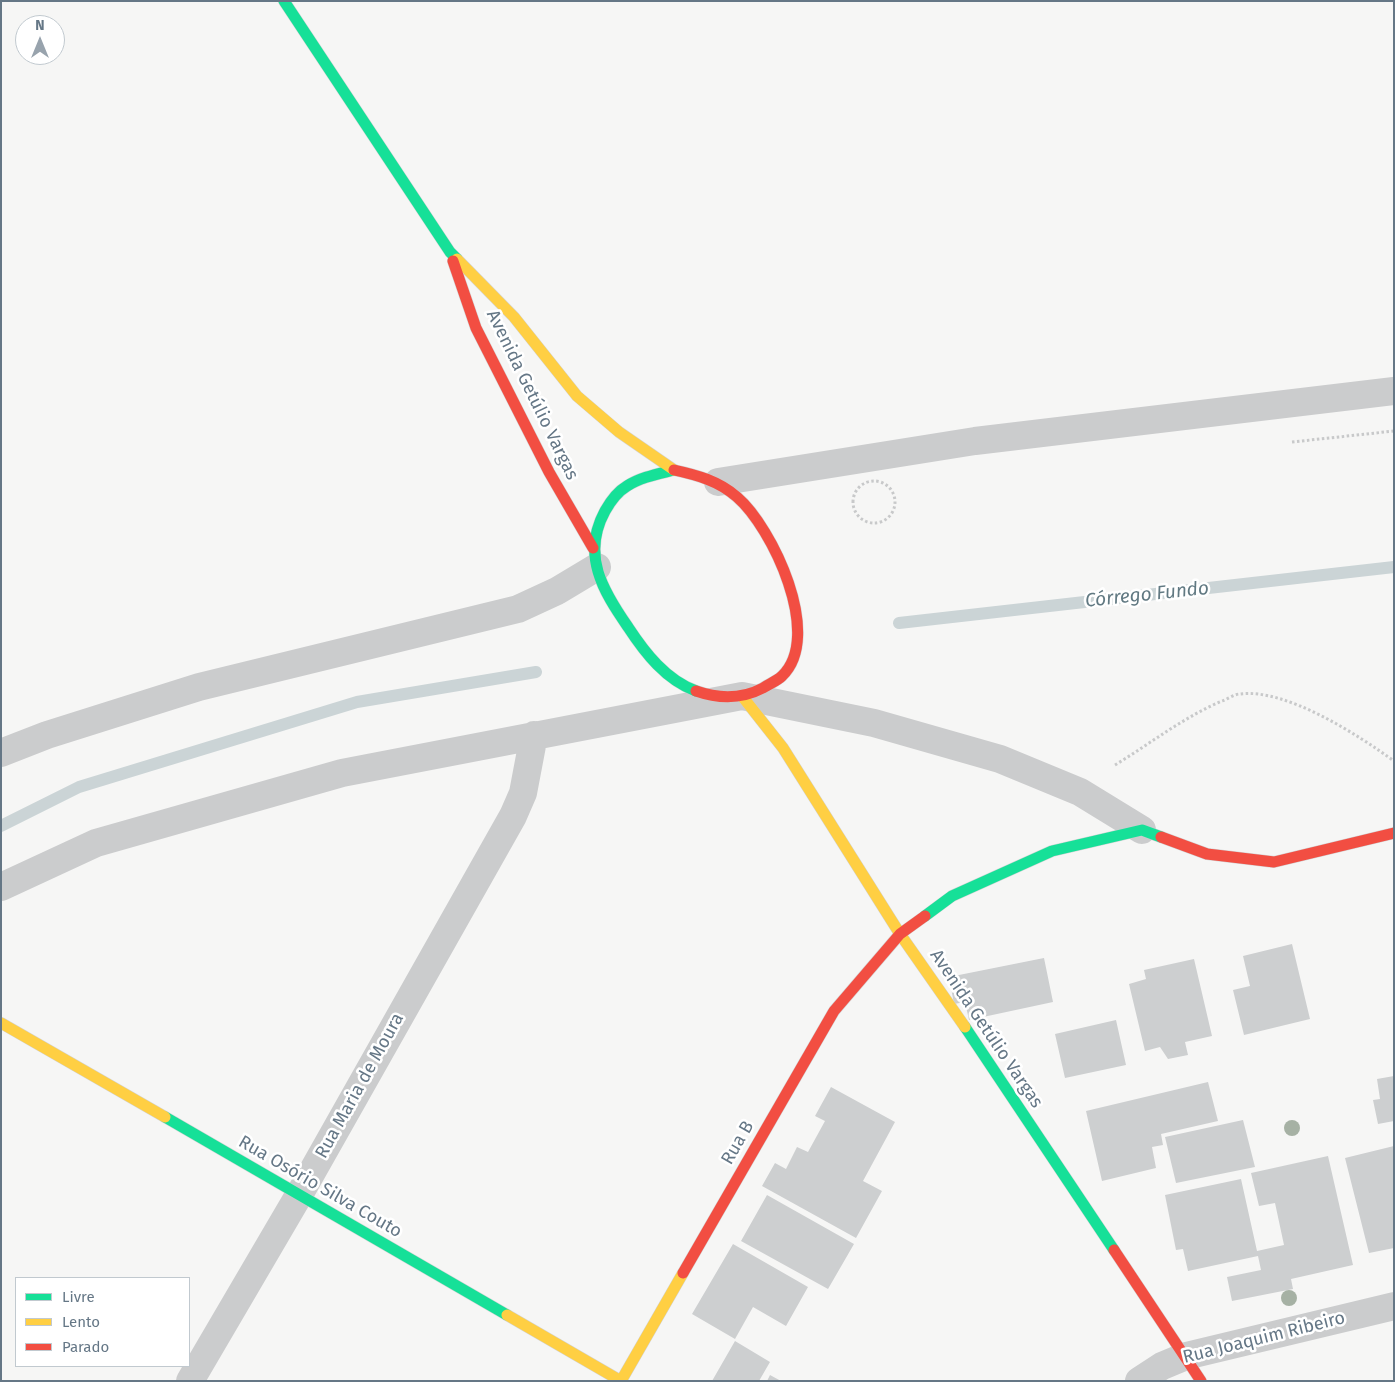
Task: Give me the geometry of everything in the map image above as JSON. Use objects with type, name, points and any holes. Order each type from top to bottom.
[{"type":"street","name":"Avenida Getúlio Vargas","points":[[284,1],[450,252],[514,317],[577,396],[620,432],[674,470]]},
{"type":"street","name":"Avenida Getúlio Vargas","points":[[450,252],[476,328],[549,472],[595,557],[622,620],[642,647],[668,676],[682,685],[705,694],[742,696],[783,748],[900,934],[1186,1356],[1201,1381]]},
{"type":"street","points":[[718,482],[975,441],[1394,391]]},
{"type":"street","points":[[1,753],[47,734],[199,687],[518,609],[557,591],[595,557],[598,525],[621,490],[650,477],[674,470],[695,474],[718,482],[746,506],[792,590],[796,614],[796,652],[783,678],[742,696],[342,773],[96,843],[1,887]]},
{"type":"street","points":[[742,696],[874,723],[1000,760],[1080,792],[1142,830],[1207,854],[1274,862],[1394,833]]},
{"type":"street","name":"Rua Maria de Moura","points":[[190,1381],[299,1195],[513,816],[523,793],[534,735]]},
{"type":"street","name":"Rua B","points":[[621,1381],[834,1011],[900,934],[952,896],[1006,870],[1052,851],[1142,830]]},
{"type":"street","name":"Rua Osório Silva Couto","points":[[1,1023],[621,1381]]},
{"type":"street","name":"Rua Joaquim Ribeiro","points":[[1139,1381],[1162,1366],[1186,1356],[1394,1306]]},
{"type":"path","points":[[880,481],[891,489],[895,503],[890,516],[884,520],[870,522],[863,520],[854,510],[853,497],[856,490],[866,482],[880,481]]},
{"type":"path","points":[[1115,765],[1195,712],[1239,694],[1273,696],[1314,712],[1365,740],[1394,761]]},
{"type":"building","points":[[1292,944],[1310,1019],[1244,1035],[1233,990],[1250,986],[1243,956]]},
{"type":"building","points":[[1044,958],[1053,1002],[969,1020],[965,1002],[954,1004],[949,977]]},
{"type":"building","points":[[1194,959],[1212,1036],[1185,1042],[1188,1055],[1168,1059],[1160,1047],[1145,1051],[1129,984],[1146,979],[1144,970]]},
{"type":"building","points":[[1116,1020],[1126,1065],[1065,1078],[1055,1034]]},
{"type":"building","points":[[1394,1076],[1394,1121],[1378,1124],[1373,1100],[1380,1099],[1377,1079]]},
{"type":"building","points":[[1208,1082],[1218,1121],[1161,1134],[1163,1145],[1152,1147],[1156,1168],[1102,1181],[1086,1111]]},
{"type":"building","points":[[831,1087],[895,1122],[863,1181],[882,1191],[856,1238],[762,1186],[775,1163],[786,1169],[797,1147],[808,1152],[825,1121],[815,1116]]},
{"type":"building","points":[[1243,1120],[1255,1167],[1176,1183],[1165,1137]]},
{"type":"building","points":[[1394,1146],[1394,1248],[1369,1253],[1345,1158]]},
{"type":"building","points":[[1328,1156],[1353,1265],[1291,1279],[1293,1289],[1232,1301],[1227,1277],[1261,1270],[1258,1256],[1188,1271],[1183,1249],[1176,1250],[1165,1195],[1241,1179],[1257,1251],[1284,1245],[1275,1203],[1259,1206],[1251,1173]]},
{"type":"building","points":[[767,1195],[854,1244],[828,1289],[741,1241]]},
{"type":"building","points":[[733,1244],[808,1287],[786,1326],[753,1307],[735,1339],[692,1314]]},
{"type":"building","points":[[735,1341],[770,1362],[759,1381],[712,1381]]},
{"type":"building","points":[[770,1375],[781,1381],[767,1381]]},
{"type":"waterway","name":"Córrego Fundo","points":[[899,623],[1394,567]]},
{"type":"waterway","points":[[1,826],[79,787],[357,702],[536,672]]},
{"type":"traffic: fast","points":[[284,1],[450,252],[457,259]]},
{"type":"traffic: fast","points":[[674,470],[638,480],[623,488],[617,494],[605,511],[598,527],[595,558],[598,572],[610,600],[642,646],[666,673],[696,691]]},
{"type":"traffic: fast","points":[[925,916],[952,896],[1052,851],[1142,830],[1161,837]]},
{"type":"traffic: fast","points":[[965,1027],[1114,1250]]},
{"type":"traffic: fast","points":[[165,1117],[507,1315]]},
{"type":"traffic: slow","points":[[457,259],[514,317],[577,396],[619,432],[674,470]]},
{"type":"traffic: slow","points":[[742,696],[783,748],[900,934],[965,1027]]},
{"type":"traffic: slow","points":[[1,1023],[165,1117]]},
{"type":"traffic: slow","points":[[507,1315],[621,1381],[683,1273]]},
{"type":"traffic: jam","points":[[453,261],[476,328],[549,472],[593,548]]},
{"type":"traffic: jam","points":[[674,470],[699,477],[723,487],[737,497],[751,512],[778,556],[795,610],[798,635],[794,658],[780,678],[763,688],[755,692],[730,697],[696,691]]},
{"type":"traffic: jam","points":[[1161,837],[1207,854],[1274,862],[1394,833]]},
{"type":"traffic: jam","points":[[683,1273],[834,1011],[900,934],[925,916]]},
{"type":"traffic: jam","points":[[1114,1250],[1201,1381]]}]
